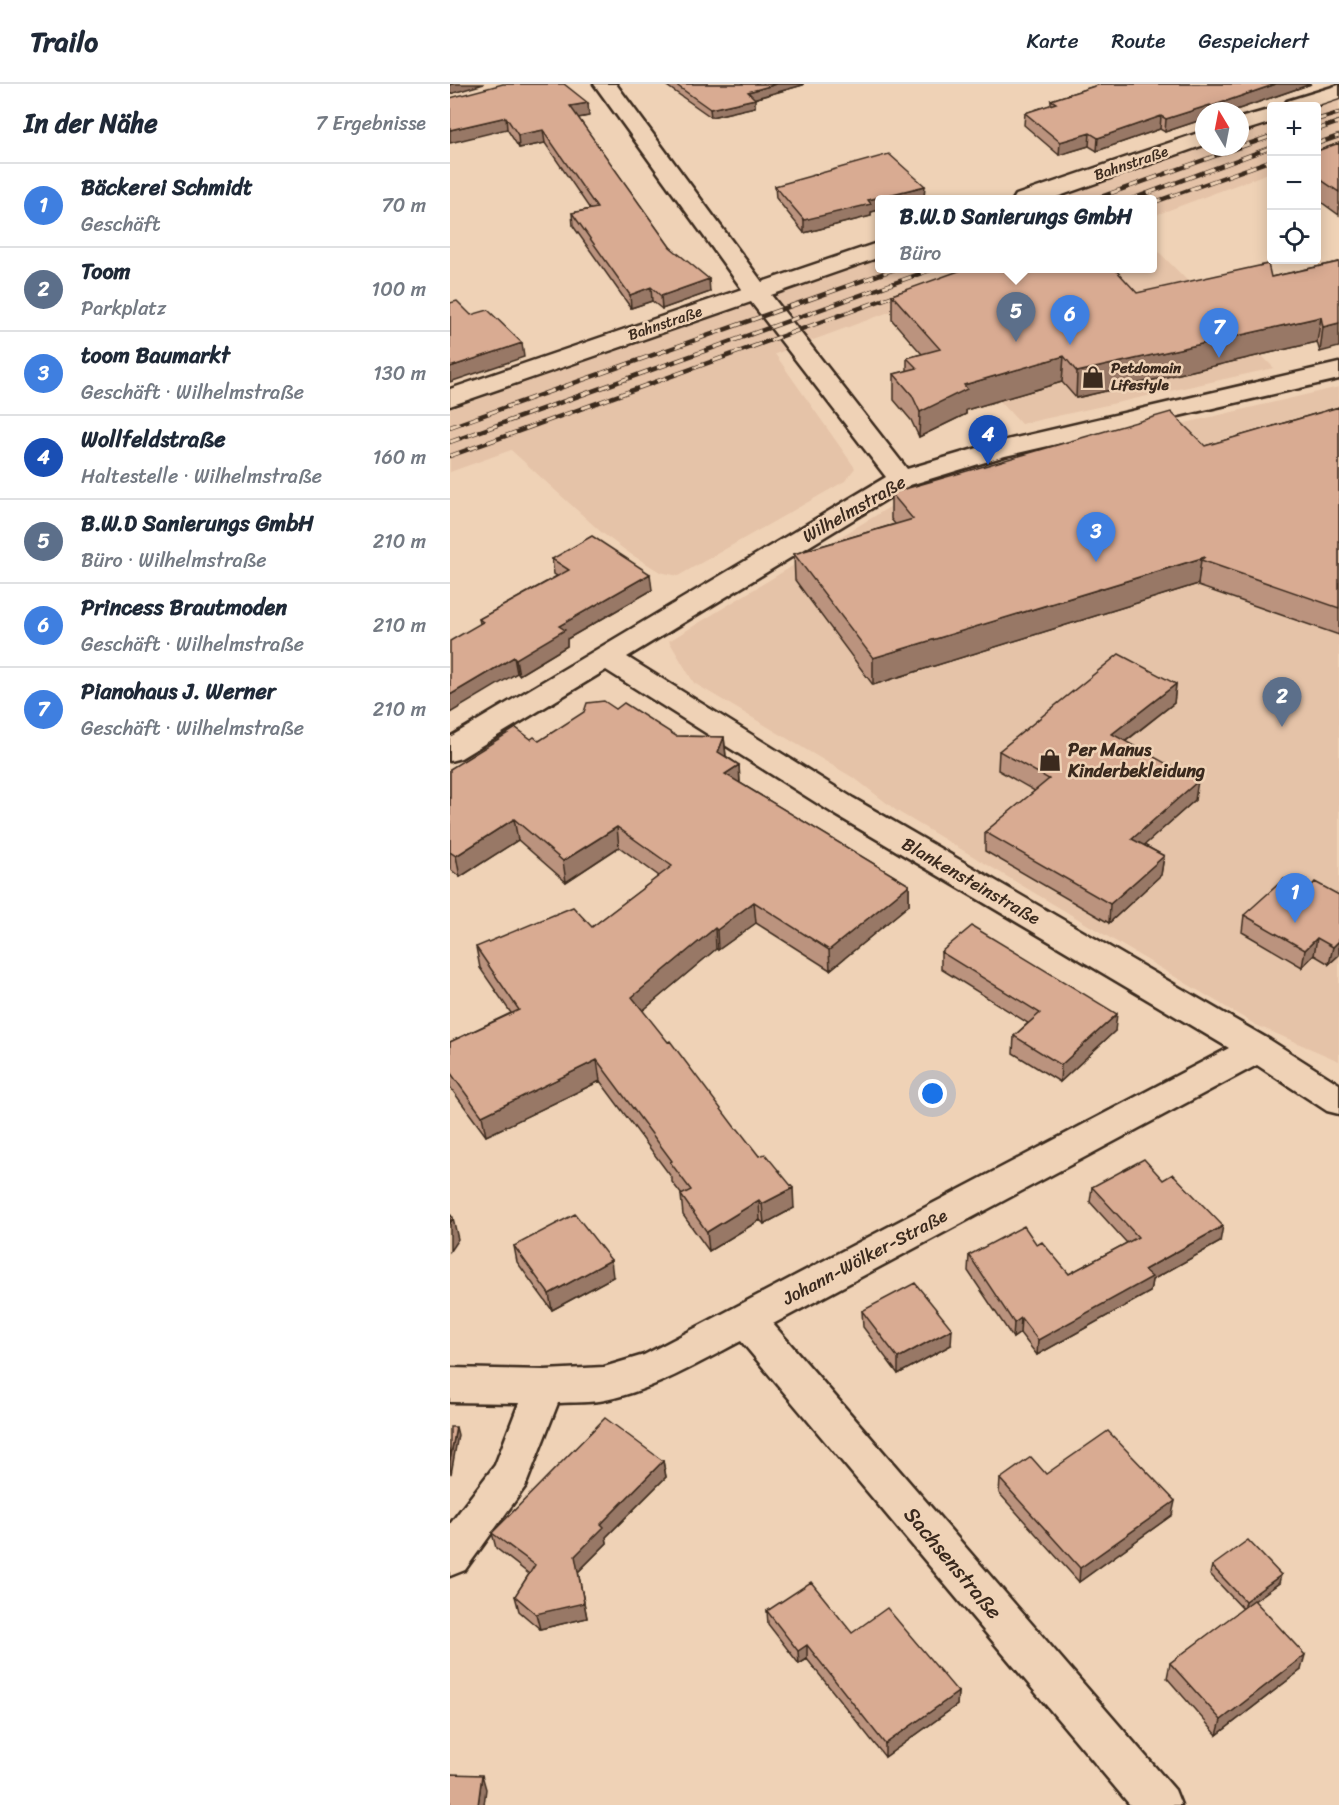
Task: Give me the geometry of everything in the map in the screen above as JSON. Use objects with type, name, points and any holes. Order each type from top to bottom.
[{"type":"street","points":[[605,84],[756,291],[901,479]]},
{"type":"street","points":[[1307,102],[1339,91]]},
{"type":"street","points":[[1249,122],[1267,117]]},
{"type":"street","name":"Bahnstraße","points":[[1039,195],[1195,141]]},
{"type":"street","name":"Bahnstraße","points":[[450,398],[875,250]]},
{"type":"street","name":"Wilhelmstraße","points":[[450,751],[901,479],[998,450],[1339,371]]},
{"type":"street","name":"Blankensteinstraße","points":[[605,656],[842,805],[1258,1049],[1339,1101]]},
{"type":"street","name":"Johann-Wölker-Straße","points":[[450,1385],[545,1387],[604,1383],[655,1368],[1258,1049]]},
{"type":"street","name":"Sachsenstraße","points":[[746,1320],[1159,1805]]},
{"type":"street","points":[[450,1557],[511,1475],[545,1387]]},
{"type":"shaded area","points":[[1339,98],[1339,148],[1321,154],[1321,104]]},
{"type":"shaded area","points":[[1267,124],[1267,173],[1157,215],[1157,195],[1064,195],[1195,150],[1195,156],[1249,156],[1249,131]]},
{"type":"shaded area","points":[[1157,250],[1274,368],[1021,424],[911,304],[775,354],[855,468],[845,481],[678,576],[660,572],[601,532],[511,450],[450,472],[450,409],[875,260],[875,273],[1157,273]]},
{"type":"shaded area","points":[[1339,387],[1339,1061],[1256,1025],[897,811],[857,780],[694,683],[669,641],[911,494],[964,475]]},
{"type":"building","points":[[503,84],[564,84],[588,103],[570,106],[670,247],[709,279],[661,296],[651,287],[630,295],[572,213],[597,208],[543,130],[518,135],[506,117],[450,130],[450,98]]},
{"type":"building","points":[[675,84],[777,84],[748,92],[755,99],[710,109]]},
{"type":"building","points":[[1101,84],[1276,84],[1224,102],[1195,102],[1195,110],[1166,119],[1161,116],[1098,138],[1090,133],[1060,142],[1025,113],[1056,103],[1051,100]]},
{"type":"building","points":[[1339,143],[1339,192],[1321,180],[1321,150]]},
{"type":"building","points":[[889,154],[925,186],[888,195],[875,195],[875,198],[868,200],[871,204],[804,220],[775,186]]},
{"type":"building","points":[[1339,262],[1339,323],[1323,327],[1321,317],[1077,372],[1064,356],[964,385],[967,389],[920,412],[912,395],[894,374],[917,368],[907,358],[940,349],[892,295],[953,273],[1119,273],[1137,293],[1268,264],[1271,277]]},
{"type":"building","points":[[457,301],[471,315],[488,310],[522,343],[450,367],[450,303]]},
{"type":"building","points":[[1339,407],[1339,608],[1201,560],[1205,557],[873,658],[794,554],[913,519],[891,493],[1171,412],[1205,446]]},
{"type":"building","points":[[592,536],[650,574],[559,626],[565,630],[450,695],[450,641],[483,622],[479,619],[569,570],[552,559]]},
{"type":"building","points":[[1119,654],[1176,684],[1112,734],[1198,781],[1132,839],[1164,856],[1110,904],[985,832],[1049,779],[999,751]]},
{"type":"building","points":[[604,701],[616,709],[624,703],[676,736],[724,737],[718,752],[739,765],[725,774],[909,885],[829,950],[754,902],[717,930],[715,928],[632,997],[668,1042],[670,1041],[736,1129],[759,1156],[765,1154],[793,1188],[762,1204],[759,1200],[707,1232],[681,1195],[691,1190],[597,1060],[482,1116],[450,1072],[450,1042],[519,1010],[476,947],[573,907],[592,927],[672,866],[617,827],[563,861],[514,819],[456,856],[450,852],[450,769],[516,728],[531,739],[534,737],[539,741],[584,712],[587,703]]},
{"type":"building","points":[[1284,879],[1306,892],[1315,882],[1339,895],[1339,941],[1333,947],[1317,938],[1305,950],[1244,915]]},
{"type":"building","points":[[972,926],[1117,1014],[1061,1065],[1014,1036],[1040,1013],[941,952]]},
{"type":"building","points":[[1144,1159],[1163,1180],[1173,1174],[1223,1226],[1144,1270],[1152,1277],[1038,1340],[1021,1318],[1014,1323],[969,1255],[1024,1226],[1037,1245],[1042,1242],[1069,1274],[1138,1237],[1092,1187]]},
{"type":"building","points":[[575,1214],[611,1260],[549,1294],[514,1246]]},
{"type":"building","points":[[915,1283],[952,1329],[898,1358],[862,1311]]},
{"type":"building","points":[[605,1418],[663,1461],[601,1524],[604,1527],[575,1556],[584,1603],[536,1614],[515,1596],[535,1565],[492,1533]]},
{"type":"building","points":[[450,1427],[456,1427],[450,1460]]},
{"type":"building","points":[[1108,1431],[1175,1501],[1080,1568],[1000,1479],[1031,1457],[1046,1474]]},
{"type":"building","points":[[1248,1540],[1281,1575],[1245,1601],[1212,1566]]},
{"type":"building","points":[[811,1582],[852,1633],[887,1608],[958,1692],[885,1744],[807,1645],[798,1651],[767,1611]]},
{"type":"building","points":[[1254,1600],[1305,1655],[1221,1720],[1170,1663]]},
{"type":"building","points":[[450,1774],[482,1775],[478,1805],[450,1805]]},
{"type":"railway","points":[[1321,118],[1339,113]]},
{"type":"railway","points":[[1321,128],[1339,122]]},
{"type":"railway","points":[[1321,142],[1339,136]]},
{"type":"railway","points":[[1106,195],[1267,138]]},
{"type":"railway","points":[[1142,195],[1267,149]]},
{"type":"railway","points":[[1157,201],[1267,162]]},
{"type":"railway","points":[[450,427],[884,273]]},
{"type":"railway","points":[[450,442],[922,273]]},
{"type":"railway","points":[[450,456],[907,291]]},
{"type":"place","name":"B.W.D Sanierungs GmbH","points":[[1016,342]]},
{"type":"place","name":"Princess Brautmoden","points":[[1070,345]]},
{"type":"place","name":"Pianohaus J. Werner","points":[[1219,358]]},
{"type":"place","name":"Petdomain Lifestyle","points":[[1093,377]]},
{"type":"place","name":"Wollfeldstraße","points":[[988,465]]},
{"type":"place","name":"toom Baumarkt","points":[[1096,562]]},
{"type":"place","name":"Toom","points":[[1282,727]]},
{"type":"place","name":"Per Manus Kinderbekleidung","points":[[1050,760]]},
{"type":"place","name":"Bäckerei Schmidt","points":[[1295,923]]}]
